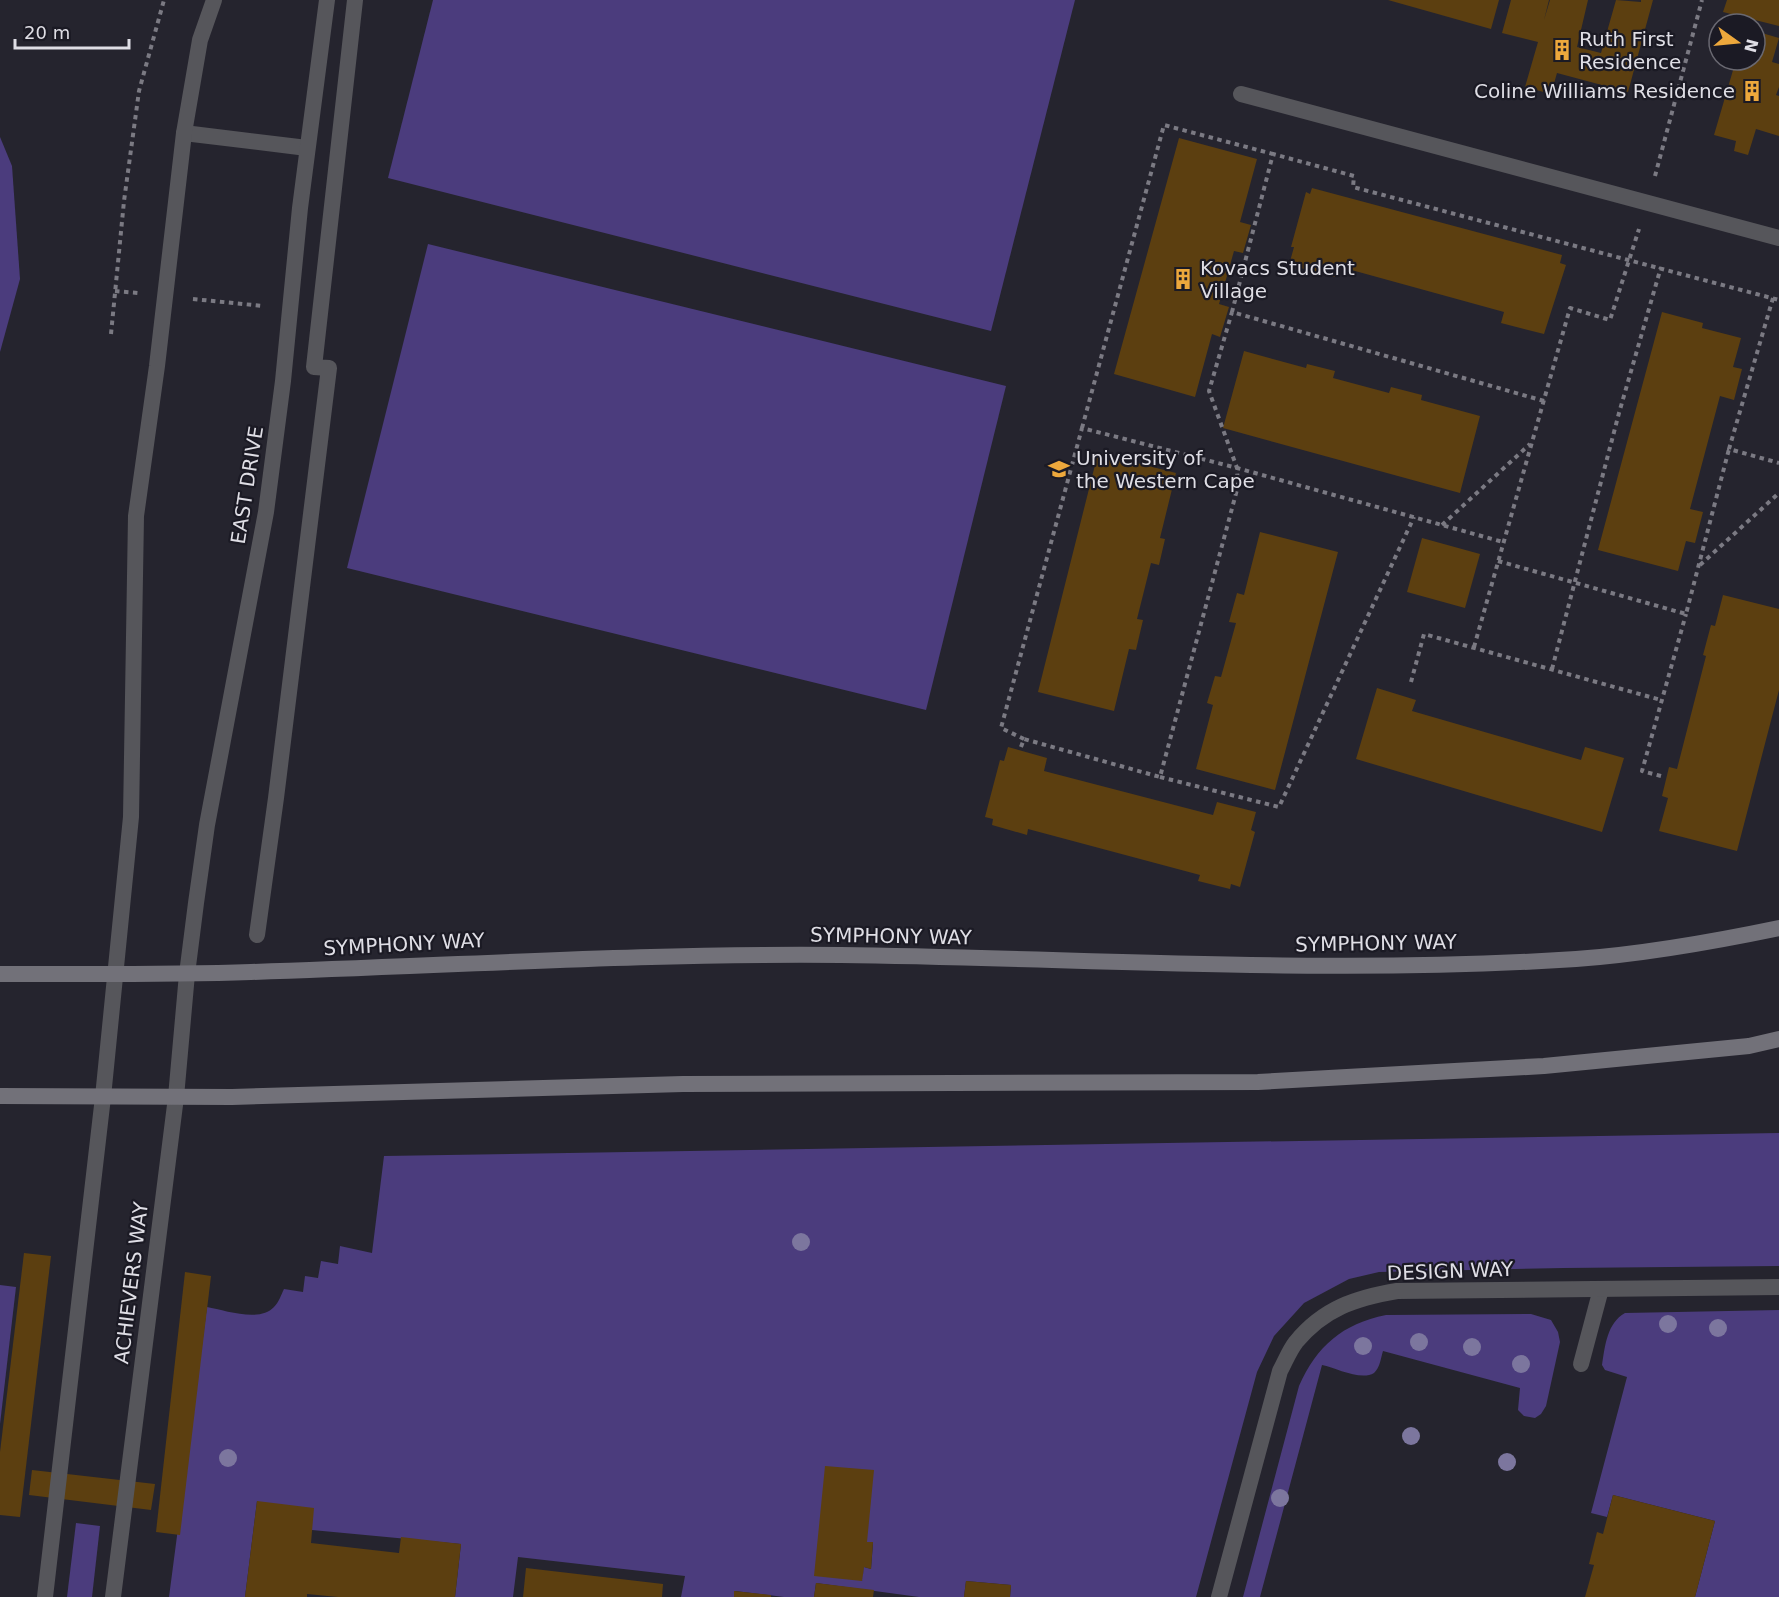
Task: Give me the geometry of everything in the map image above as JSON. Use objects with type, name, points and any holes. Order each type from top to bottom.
[{"type":"main road","name":"SYMPHONY WAY","points":[[0,974],[187,974],[538,960],[837,955],[1403,965],[1578,959],[1701,944],[1779,928]]},
{"type":"main road","points":[[0,1096],[176,1097],[683,1084],[1258,1082],[1544,1066],[1749,1046],[1779,1039]]},
{"type":"street","points":[[45,1597],[103,1097],[131,817],[136,516],[184,133],[200,40],[214,0]]},
{"type":"street","name":"EAST DRIVE","points":[[187,974],[207,825],[266,512],[283,381],[307,148],[327,0]]},
{"type":"street","points":[[257,935],[329,368],[314,367],[355,0]]},
{"type":"street","points":[[1241,94],[1779,238]]},
{"type":"street","points":[[184,133],[307,148]]},
{"type":"street","name":"ACHIEVERS WAY","points":[[112,1597],[176,1097],[187,974]]},
{"type":"street","name":"DESIGN WAY","points":[[1219,1597],[1280,1371],[1295,1344],[1317,1321],[1337,1307],[1365,1297],[1397,1291],[1779,1287]]},
{"type":"street","points":[[1581,1364],[1600,1289]]},
{"type":"path","points":[[111,334],[124,201],[139,91],[164,0]]},
{"type":"path","points":[[1474,647],[1570,308],[1610,320],[1647,202],[1702,0]]},
{"type":"path","points":[[1414,517],[1279,807],[1024,739],[1001,728],[1164,125],[1354,176],[1353,187],[1779,300]]},
{"type":"path","points":[[1160,777],[1238,486],[1237,468],[1209,391],[1273,154]]},
{"type":"path","points":[[1552,669],[1619,413],[1661,267]]},
{"type":"path","points":[[115,291],[290,309]]},
{"type":"path","points":[[1661,776],[1642,771],[1729,449],[1773,298]]},
{"type":"path","points":[[1232,312],[1544,401]]},
{"type":"path","points":[[1082,428],[1237,468],[1503,542]]},
{"type":"path","points":[[1442,525],[1531,444]]},
{"type":"path","points":[[1729,449],[1779,463]]},
{"type":"path","points":[[1699,565],[1779,493]]},
{"type":"path","points":[[1498,561],[1686,614]]},
{"type":"path","points":[[1412,682],[1425,634],[1661,700]]},
{"type":"path","points":[[1021,747],[1024,739]]},
{"type":"shaded area","points":[[433,0],[1075,0],[991,331],[388,178]]},
{"type":"shaded area","points":[[0,137],[12,166],[20,279],[0,352]]},
{"type":"shaded area","points":[[428,244],[1006,386],[926,710],[347,568]]},
{"type":"shaded area","points":[[1779,1133],[1779,1266],[1379,1272],[1349,1279],[1304,1303],[1274,1336],[1257,1372],[1196,1597],[1010,1597],[1011,1585],[966,1581],[964,1597],[919,1597],[816,1583],[814,1597],[784,1597],[735,1591],[734,1597],[681,1597],[685,1576],[518,1557],[513,1597],[455,1597],[461,1544],[312,1530],[257,1501],[245,1597],[169,1597],[207,1307],[251,1315],[268,1312],[279,1301],[284,1289],[303,1292],[305,1276],[318,1278],[321,1261],[338,1264],[340,1246],[372,1253],[384,1156]],"holes":[[[867,1542],[873,1543],[871,1569],[864,1567],[862,1581]]]},
{"type":"shaded area","points":[[0,1285],[16,1287],[0,1424]]},
{"type":"shaded area","points":[[1779,1310],[1779,1597],[1695,1597],[1715,1521],[1613,1495],[1607,1517],[1591,1513],[1627,1377],[1605,1370],[1602,1365],[1608,1336],[1614,1323],[1625,1313]]},
{"type":"shaded area","points":[[1531,1314],[1551,1320],[1558,1332],[1560,1342],[1546,1406],[1535,1418],[1524,1416],[1518,1410],[1520,1388],[1383,1351],[1378,1368],[1369,1375],[1356,1375],[1322,1365],[1260,1597],[1243,1597],[1299,1386],[1323,1348],[1356,1324],[1386,1315]]},
{"type":"shaded area","points":[[76,1523],[100,1526],[92,1597],[67,1597]]},
{"type":"building","points":[[1388,0],[1499,0],[1491,29]]},
{"type":"building","name":"Ruth First Residence","points":[[1511,0],[1549,0],[1544,20],[1550,0],[1588,0],[1577,47],[1601,53],[1616,0],[1641,2],[1641,0],[1653,0],[1628,92],[1557,73],[1551,94],[1525,87],[1538,42],[1502,33]]},
{"type":"building","points":[[1727,0],[1779,0],[1779,26],[1767,23],[1767,12],[1723,12]]},
{"type":"building","name":"Coline Williams Residence","points":[[1767,34],[1779,38],[1772,62],[1779,64],[1779,87],[1776,95],[1779,96],[1779,136],[1756,129],[1748,155],[1734,151],[1736,141],[1714,135],[1732,72],[1767,72]]},
{"type":"building","name":"Kovacs Student Village","points":[[1179,138],[1257,159],[1240,222],[1251,225],[1243,253],[1234,251],[1219,304],[1229,307],[1220,337],[1212,334],[1195,397],[1114,374]]},
{"type":"building","name":"Kovacs Student Village","points":[[1312,188],[1562,255],[1560,263],[1566,265],[1544,334],[1501,323],[1504,312],[1337,266],[1335,277],[1289,265],[1294,247],[1291,247],[1306,192],[1310,194]]},
{"type":"building","points":[[1662,312],[1703,323],[1702,328],[1741,338],[1733,367],[1742,369],[1734,400],[1720,396],[1690,509],[1703,512],[1695,543],[1686,541],[1678,571],[1598,550]]},
{"type":"building","name":"Kovacs Student Village","points":[[1244,351],[1306,368],[1307,364],[1335,371],[1333,378],[1389,393],[1391,387],[1422,395],[1421,400],[1480,416],[1460,493],[1223,428]]},
{"type":"building","points":[[1098,453],[1176,473],[1160,538],[1165,539],[1159,565],[1151,563],[1137,619],[1143,620],[1136,650],[1129,649],[1114,711],[1038,692]]},
{"type":"building","points":[[1260,532],[1338,552],[1275,790],[1196,769],[1213,705],[1207,703],[1215,676],[1221,677],[1236,623],[1229,622],[1237,593],[1244,595]]},
{"type":"building","points":[[1422,538],[1480,554],[1465,608],[1407,592]]},
{"type":"building","points":[[1723,595],[1779,609],[1779,690],[1737,851],[1659,831],[1668,798],[1662,796],[1669,767],[1677,769],[1706,656],[1703,655],[1711,625],[1715,626]]},
{"type":"building","points":[[1377,688],[1416,700],[1412,711],[1581,760],[1585,747],[1624,758],[1602,832],[1356,759]]},
{"type":"building","points":[[1008,747],[1047,758],[1044,771],[1213,815],[1217,802],[1256,812],[1251,830],[1255,832],[1240,887],[1231,884],[1230,889],[1198,881],[1200,875],[1028,829],[1027,835],[992,825],[993,819],[985,817],[1000,760],[1004,761]]},
{"type":"building","points":[[24,1253],[51,1256],[20,1517],[0,1515],[0,1452]]},
{"type":"building","points":[[185,1272],[211,1276],[180,1535],[156,1532]]},
{"type":"building","points":[[825,1466],[874,1470],[867,1542],[873,1542],[871,1569],[864,1567],[862,1581],[814,1576]]},
{"type":"building","points":[[32,1470],[155,1484],[151,1510],[29,1495]]},
{"type":"building","points":[[1613,1495],[1715,1521],[1695,1597],[1585,1597],[1594,1565],[1589,1564],[1597,1532],[1603,1534]]},
{"type":"building","points":[[257,1501],[314,1508],[311,1543],[399,1553],[401,1537],[461,1544],[455,1597],[338,1597],[307,1594],[307,1597],[245,1597]]},
{"type":"building","points":[[526,1568],[663,1584],[662,1597],[523,1597]]},
{"type":"building","points":[[966,1581],[1011,1585],[1010,1597],[964,1597]]},
{"type":"building","points":[[816,1583],[874,1590],[873,1597],[814,1597]]},
{"type":"building","points":[[734,1591],[771,1595],[771,1597],[734,1597]]},
{"type":"place","name":"Ruth First Residence","points":[[1562,50]]},
{"type":"place","name":"Coline Williams Residence","points":[[1752,91]]},
{"type":"place","name":"Kovacs Student Village","points":[[1183,279]]},
{"type":"place","name":"University of the Western Cape","points":[[1059,469]]}]
